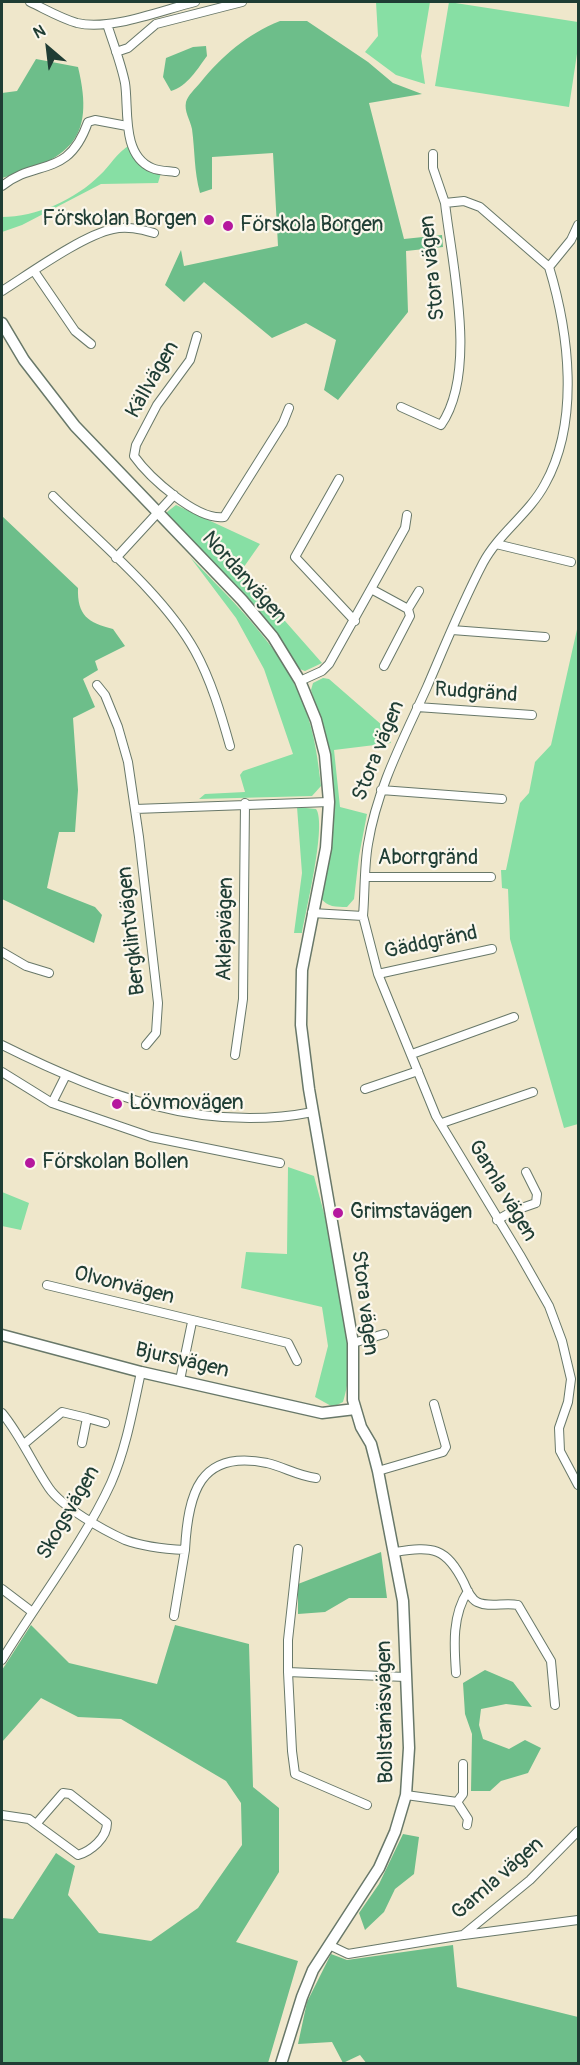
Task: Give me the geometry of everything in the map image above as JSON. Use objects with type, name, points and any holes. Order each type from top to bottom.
[{"type":"street","points":[[30,2],[78,23],[107,24],[195,2]]},
{"type":"street","points":[[116,52],[128,48],[156,24],[242,2]]},
{"type":"street","points":[[107,24],[125,83],[127,126],[132,143],[140,157],[151,168],[175,172]]},
{"type":"street","points":[[2,186],[11,180],[61,162],[81,143],[88,122],[95,120],[127,126]]},
{"type":"street","name":"Stora vägen","points":[[401,407],[441,425],[451,411],[458,387],[461,351],[445,203],[433,168],[433,154]]},
{"type":"street","name":"Stora vägen","points":[[363,916],[368,844],[381,790],[484,560],[546,484],[565,429],[567,390],[562,309],[549,267],[480,207],[464,201],[445,203]]},
{"type":"street","points":[[549,267],[571,240],[579,225]]},
{"type":"street","points":[[2,291],[96,235],[113,229],[134,228],[154,233]]},
{"type":"street","points":[[34,271],[75,331],[91,344]]},
{"type":"street","name":"Nordanvägen","points":[[2,323],[24,360],[75,426],[248,607],[273,637],[300,681],[325,755],[329,801],[326,848],[312,913]]},
{"type":"street","name":"Källvägen","points":[[197,336],[190,360],[157,405],[136,445],[134,456],[146,473],[174,495],[215,518],[224,517],[283,423],[288,408]]},
{"type":"street","points":[[339,479],[294,557],[355,621]]},
{"type":"street","points":[[116,558],[174,495]]},
{"type":"street","points":[[53,496],[169,612],[195,651],[216,699],[230,746]]},
{"type":"street","points":[[300,681],[322,671],[329,663],[373,590],[405,528],[407,515]]},
{"type":"street","points":[[496,544],[571,562]]},
{"type":"street","points":[[373,590],[408,609],[410,616],[384,666]]},
{"type":"street","points":[[408,609],[419,591]]},
{"type":"street","points":[[452,630],[545,637]]},
{"type":"street","name":"Bergklintvägen","points":[[97,685],[105,695],[118,727],[128,762],[135,809],[158,1003],[156,1033],[146,1045]]},
{"type":"street","name":"Rudgränd","points":[[417,707],[532,715]]},
{"type":"street","points":[[381,790],[502,799]]},
{"type":"street","points":[[135,809],[329,801]]},
{"type":"street","name":"Aklejavägen","points":[[235,1055],[243,999],[245,803]]},
{"type":"street","name":"Aborrgränd","points":[[365,877],[491,876]]},
{"type":"street","points":[[312,913],[363,916]]},
{"type":"street","name":"Stora vägen","points":[[312,913],[300,998],[304,1057],[353,1343],[355,1409]]},
{"type":"street","name":"Gamla vägen","points":[[363,916],[378,974],[436,1116],[442,1123],[463,1165],[549,1306],[562,1341],[571,1379],[568,1402],[559,1428],[560,1451],[579,1485]]},
{"type":"street","name":"Gäddgränd","points":[[378,974],[492,949]]},
{"type":"street","points":[[2,952],[26,966],[49,973]]},
{"type":"street","points":[[412,1054],[514,1017]]},
{"type":"street","points":[[2,1045],[66,1075],[131,1100],[181,1113],[224,1119],[314,1112]]},
{"type":"street","points":[[365,1089],[418,1071]]},
{"type":"street","points":[[2,1072],[52,1103],[151,1137],[280,1163]]},
{"type":"street","points":[[52,1103],[66,1075]]},
{"type":"street","points":[[442,1123],[533,1092]]},
{"type":"street","points":[[497,1220],[513,1211],[536,1203],[537,1194],[526,1172]]},
{"type":"street","name":"Olvonvägen","points":[[47,1285],[192,1322],[288,1343],[297,1361]]},
{"type":"street","name":"Olvonvägen","points":[[180,1380],[192,1322]]},
{"type":"street","points":[[353,1343],[384,1334]]},
{"type":"street","name":"Bjursvägen","points":[[2,1335],[141,1372],[322,1413],[355,1409]]},
{"type":"street","name":"Skogsvägen","points":[[2,1660],[111,1483],[128,1430],[141,1372]]},
{"type":"street","points":[[378,1471],[443,1452],[446,1447],[434,1404]]},
{"type":"street","name":"Bollstanäsvägen","points":[[281,2064],[302,1997],[329,1945],[379,1868],[406,1796],[409,1748],[403,1601],[378,1471],[371,1444],[355,1409]]},
{"type":"street","points":[[24,1444],[62,1412],[105,1423]]},
{"type":"street","points":[[2,1413],[24,1444],[50,1489],[65,1504],[126,1540],[161,1548],[185,1550]]},
{"type":"street","points":[[82,1443],[87,1418]]},
{"type":"street","points":[[174,1616],[185,1550],[187,1515],[196,1487],[212,1469],[231,1460],[267,1463],[301,1476],[316,1478]]},
{"type":"street","points":[[298,1549],[288,1640],[292,1751],[296,1774],[367,1805]]},
{"type":"street","points":[[395,1552],[433,1549],[447,1556],[455,1566],[468,1592],[479,1603],[508,1602],[518,1605],[551,1660],[555,1705]]},
{"type":"street","points":[[2,1588],[32,1611]]},
{"type":"street","points":[[456,1673],[454,1645],[458,1608],[468,1592]]},
{"type":"street","points":[[288,1672],[405,1677]]},
{"type":"street","points":[[457,1802],[463,1794],[463,1764]]},
{"type":"street","points":[[2,1815],[30,1819],[78,1855],[90,1852],[107,1830],[107,1823],[70,1794],[63,1793],[37,1824]]},
{"type":"street","points":[[406,1796],[457,1802]]},
{"type":"street","points":[[457,1802],[468,1819],[467,1825]]},
{"type":"street","name":"Gamla vägen","points":[[329,1945],[348,1954],[463,1935],[530,1880],[579,1831]]},
{"type":"street","points":[[463,1935],[579,1920]]},
{"type":"green space","points":[[376,2],[430,2],[421,56],[425,84],[396,75],[365,52],[378,36]]},
{"type":"green space","points":[[449,2],[578,22],[578,47],[569,107],[435,86]]},
{"type":"green space","points":[[280,21],[307,21],[368,62],[393,83],[422,94],[369,103],[404,239],[442,235],[443,247],[406,251],[408,312],[338,400],[324,390],[336,340],[306,323],[272,338],[204,282],[184,302],[165,285],[181,250],[184,266],[278,246],[273,153],[212,157],[212,189],[200,193],[192,129],[186,106],[187,99],[192,92],[226,55],[257,32]]},
{"type":"green space","points":[[206,46],[207,56],[196,71],[182,86],[171,91],[163,77],[166,58],[193,47]]},
{"type":"green space","points":[[36,59],[78,67],[83,92],[83,113],[79,130],[72,143],[60,154],[25,171],[2,178],[2,93],[17,91]]},
{"type":"green space","points":[[130,145],[161,173],[158,183],[101,184],[22,225],[2,232],[2,217],[28,214],[67,199],[90,184],[121,151]]},
{"type":"green space","points":[[176,505],[260,544],[241,571],[322,663],[305,671],[297,668],[166,517],[167,512]]},
{"type":"green space","points":[[2,516],[78,588],[80,605],[86,616],[97,624],[113,629],[125,646],[95,661],[98,670],[83,679],[95,707],[73,718],[78,790],[75,832],[59,832],[47,888],[95,907],[102,915],[94,943],[2,899]]},
{"type":"green space","points":[[190,557],[258,629],[286,669],[298,691],[310,723],[319,767],[321,786],[312,796],[199,799],[205,794],[245,792],[240,775],[243,771],[293,754],[264,669],[236,618]]},
{"type":"green space","points":[[578,625],[578,1124],[564,1128],[510,939],[508,889],[502,888],[501,870],[506,870],[520,803],[529,793],[535,762],[551,745]]},
{"type":"green space","points":[[323,678],[329,679],[383,726],[391,743],[334,750],[340,807],[367,814],[354,899],[347,907],[329,905],[321,898],[330,843],[333,789],[328,744],[311,690],[313,683]]},
{"type":"green space","points":[[297,807],[316,809],[319,818],[317,849],[302,933],[294,933],[302,873]]},
{"type":"green space","points":[[288,1167],[314,1176],[342,1289],[350,1350],[348,1377],[343,1402],[333,1407],[315,1397],[328,1346],[322,1307],[241,1288],[246,1252],[287,1254]]},
{"type":"green space","points":[[2,1192],[29,1203],[21,1230],[2,1226]]},
{"type":"green space","points":[[381,1552],[387,1598],[349,1598],[325,1612],[298,1614],[298,1584]]},
{"type":"green space","points":[[31,1625],[69,1663],[157,1684],[175,1625],[249,1644],[253,1787],[279,1808],[279,1872],[236,1942],[298,1961],[268,2063],[2,2063],[2,1918],[13,1919],[56,1853],[75,1866],[68,1895],[99,1933],[151,1941],[198,1908],[242,1845],[241,1803],[226,1781],[121,1719],[78,1717],[41,1698],[2,1742],[2,1670]]},
{"type":"green space","points":[[485,1670],[513,1682],[532,1707],[506,1704],[481,1709],[479,1725],[483,1739],[509,1749],[525,1740],[541,1748],[528,1773],[501,1781],[490,1791],[471,1791],[472,1734],[465,1714],[463,1683]]},
{"type":"green space","points":[[403,1834],[419,1837],[414,1874],[395,1889],[384,1912],[365,1930],[359,1913],[379,1884]]},
{"type":"green space","points":[[453,1945],[457,1987],[578,2017],[578,2063],[367,2064],[360,2055],[343,2063],[332,2042],[298,2044],[307,2002],[331,1954],[347,1960]]},
{"type":"place","name":"Förskolan Borgen","points":[[209,220]]},
{"type":"place","name":"Förskola Borgen","points":[[228,226]]},
{"type":"place","name":"Lövmovägen","points":[[117,1104]]},
{"type":"place","name":"Förskolan Bollen","points":[[30,1163]]},
{"type":"place","name":"Grimstavägen","points":[[338,1213]]}]
